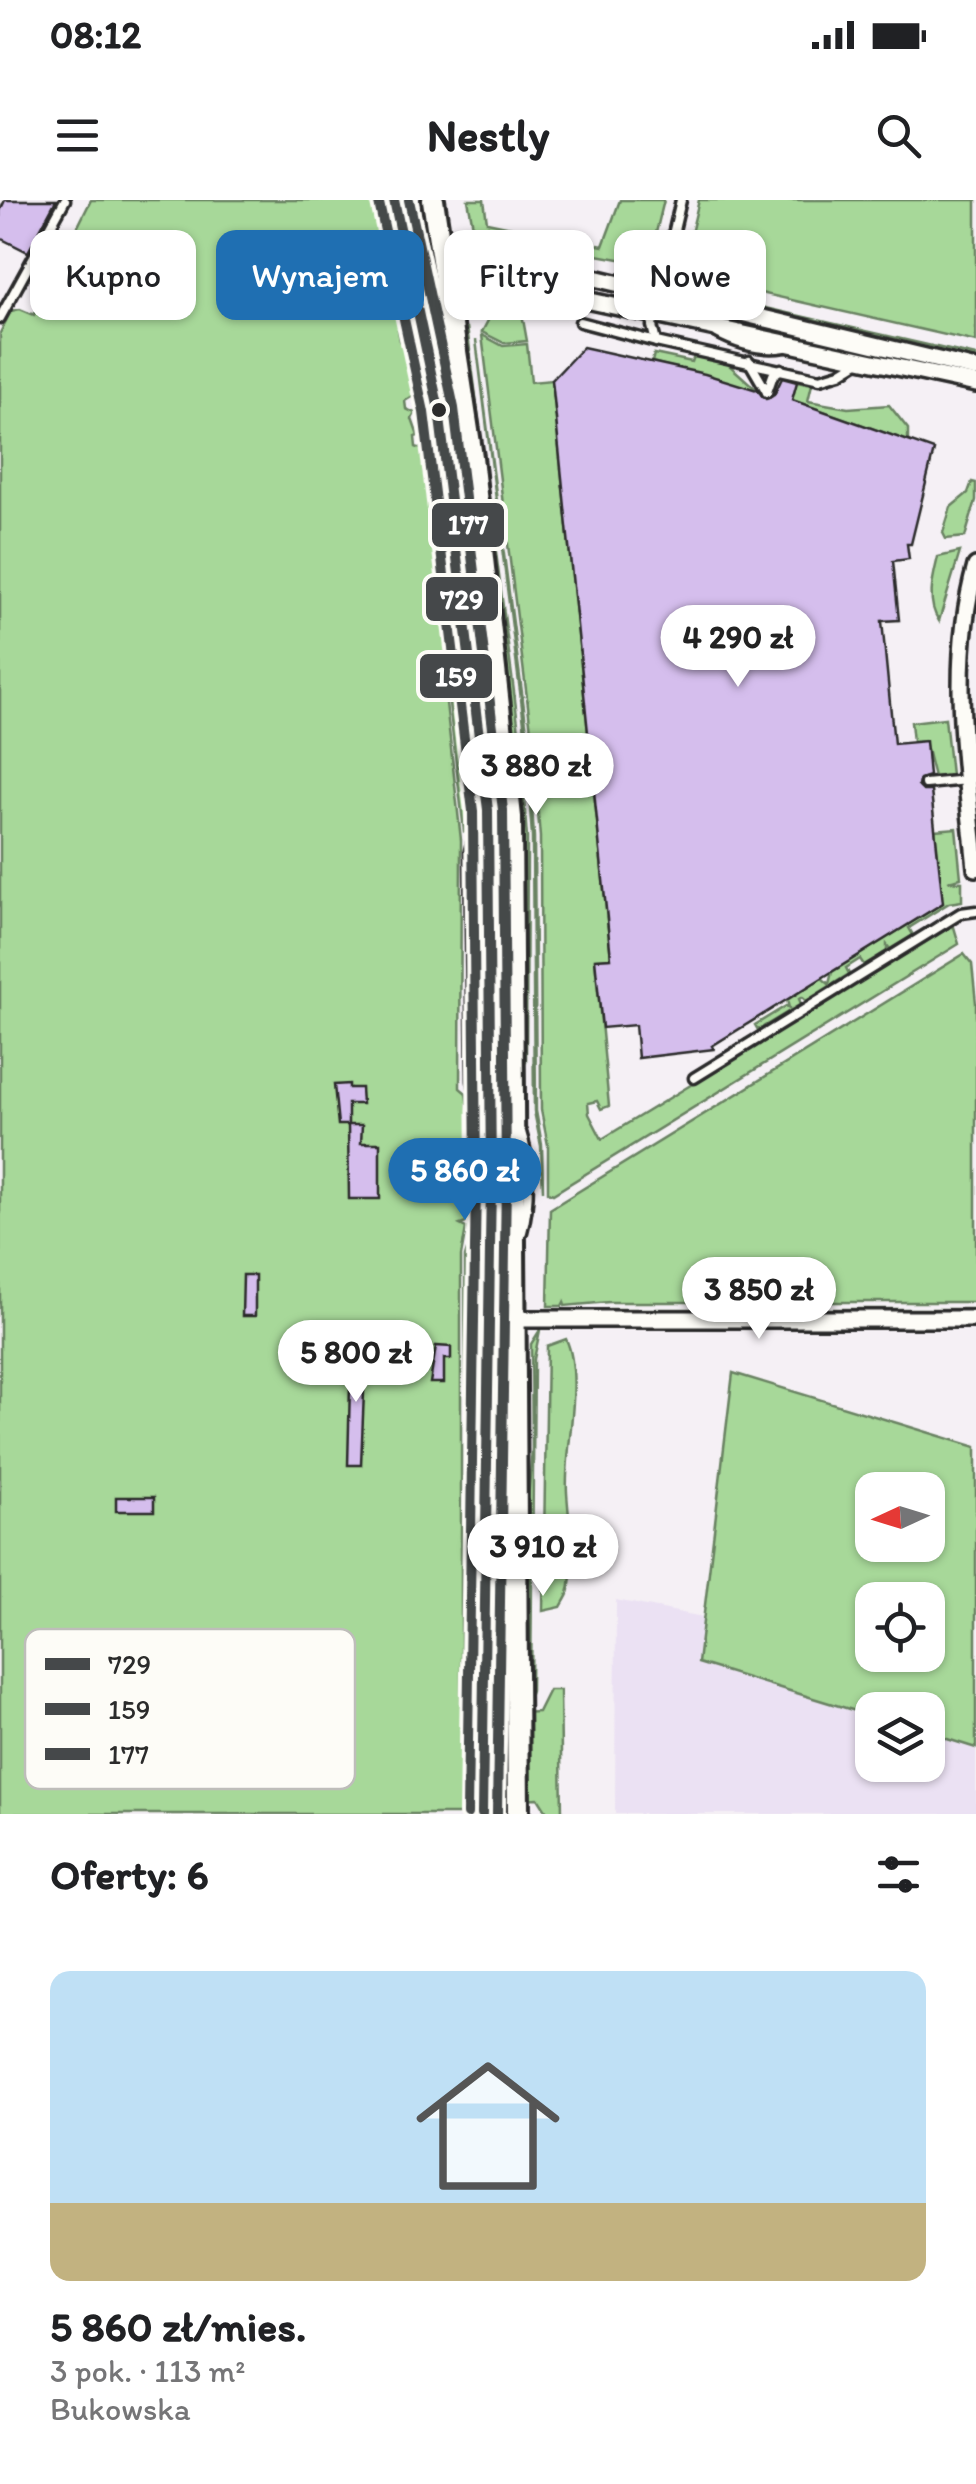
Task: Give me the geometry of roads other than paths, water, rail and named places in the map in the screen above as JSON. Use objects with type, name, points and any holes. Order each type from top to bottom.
[{"type":"main road","points":[[394,200],[400,230]]},
{"type":"main road","points":[[433,200],[444,278]]},
{"type":"main road","points":[[419,320],[439,410],[486,784],[491,896],[482,1808]]},
{"type":"main road","points":[[450,320],[510,802],[518,1807]]},
{"type":"street","points":[[421,330],[444,295]]},
{"type":"street","points":[[682,320],[976,384]]},
{"type":"street","points":[[766,320],[976,368]]},
{"type":"street","points":[[976,566],[966,603],[959,674],[976,868]]},
{"type":"street","points":[[515,1319],[976,1319]]},
{"type":"lane","points":[[0,318],[65,200]]},
{"type":"lane","points":[[674,230],[681,200]]},
{"type":"lane","points":[[653,320],[651,334],[656,342]]},
{"type":"lane","points":[[580,322],[828,378],[861,359]]},
{"type":"lane","points":[[749,361],[767,392],[781,369]]},
{"type":"lane","points":[[925,784],[968,780]]},
{"type":"lane","points":[[694,1078],[961,913],[976,911]]}]
